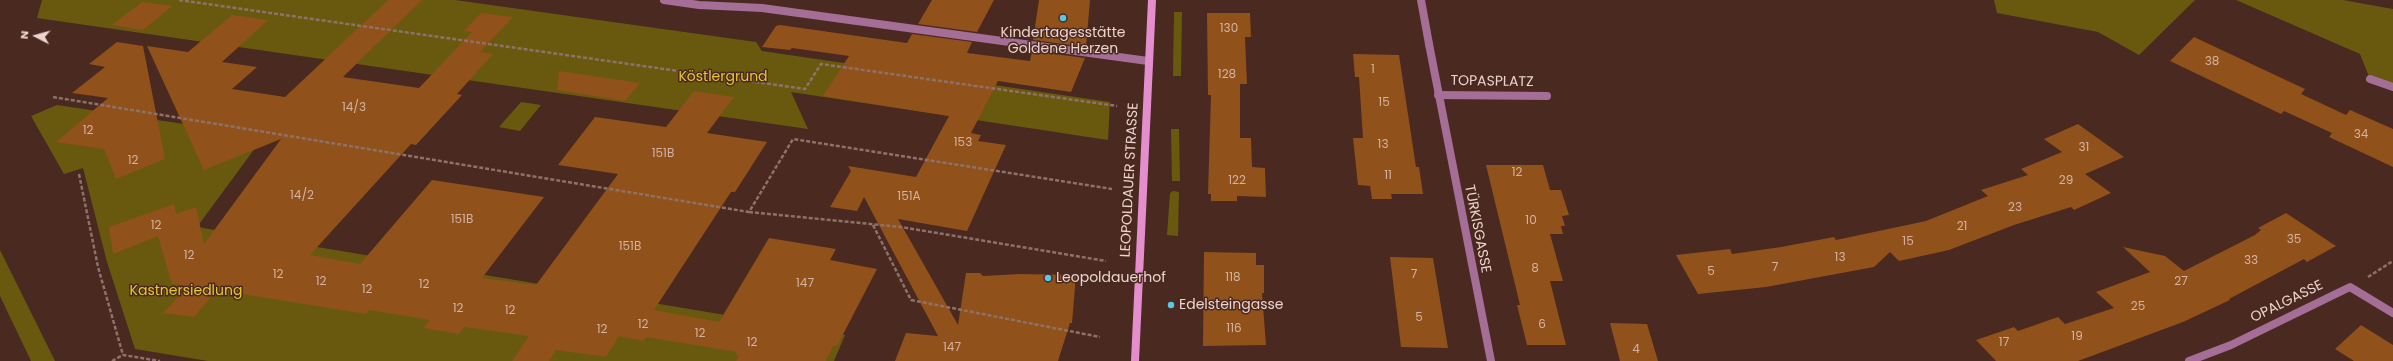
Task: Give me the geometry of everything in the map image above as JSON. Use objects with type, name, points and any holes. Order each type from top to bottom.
[{"type":"main road","name":"LEOPOLDAUER STRASSE","points":[[1135,361],[1152,0]]},
{"type":"street","points":[[664,0],[699,5],[762,8],[1148,61]]},
{"type":"street","name":"TOPASPLATZ","points":[[1421,0],[1438,98],[1547,96]]},
{"type":"street","points":[[2370,79],[2393,87]]},
{"type":"street","name":"TÜRKISGASSE","points":[[1438,98],[1491,361]]},
{"type":"street","points":[[2350,287],[2393,313]]},
{"type":"street","name":"OPALGASSE","points":[[2189,361],[2231,345],[2350,287]]},
{"type":"path","points":[[179,0],[805,89],[821,64],[1117,106]]},
{"type":"path","points":[[53,97],[749,212],[901,227],[1106,261]]},
{"type":"path","points":[[749,212],[793,139],[1112,189]]},
{"type":"path","points":[[79,174],[98,267],[124,355]]},
{"type":"path","points":[[872,224],[911,300],[1100,337]]},
{"type":"path","points":[[2350,287],[2393,261]]},
{"type":"path","points":[[112,361],[124,355],[160,361]]},
{"type":"green space","name":"Köstlergrund","points":[[42,0],[455,0],[756,42],[762,51],[1110,102],[1108,140],[791,92],[808,129],[37,18]]},
{"type":"green space","points":[[1994,0],[2195,0],[2139,55],[2098,32],[1997,13]]},
{"type":"green space","points":[[2236,0],[2343,0],[2393,9],[2393,87],[2370,79],[2360,54]]},
{"type":"green space","points":[[1174,12],[1182,12],[1181,76],[1173,76]]},
{"type":"green space","points":[[521,102],[541,105],[520,131],[499,127]]},
{"type":"green space","name":"Kastnersiedlung","points":[[57,105],[264,136],[197,227],[845,335],[834,361],[208,361],[135,349],[107,262],[83,168],[64,174],[31,116]]},
{"type":"green space","points":[[1171,129],[1179,129],[1180,181],[1172,181]]},
{"type":"green space","points":[[1173,191],[1179,192],[1178,236],[1167,235],[1170,193]]},
{"type":"green space","points":[[0,250],[55,361],[31,361],[0,296]]},
{"type":"building","points":[[388,0],[422,0],[343,77],[419,88],[472,32],[464,31],[481,13],[513,17],[480,52],[493,54],[457,94],[462,95],[416,145],[411,144],[310,255],[360,264],[432,180],[544,197],[482,278],[536,285],[618,174],[558,165],[595,117],[666,127],[694,91],[734,97],[707,133],[767,142],[735,192],[731,192],[654,310],[719,322],[769,238],[836,249],[830,260],[877,269],[837,346],[833,346],[826,361],[736,361],[739,355],[735,355],[737,352],[646,337],[643,341],[619,336],[606,357],[556,350],[549,361],[512,361],[529,336],[464,327],[459,334],[423,328],[430,320],[369,310],[366,314],[217,290],[194,317],[163,313],[188,286],[172,284],[158,236],[113,254],[109,227],[174,204],[176,214],[196,207],[204,244],[281,139],[204,170],[147,46],[188,52],[232,15],[268,20],[222,62],[257,67],[232,89],[285,97]]},
{"type":"building","points":[[932,0],[994,0],[977,32],[918,24]]},
{"type":"building","name":"Kindertagesstätte Goldene Herzen","points":[[1039,0],[1090,0],[1086,47],[1033,40]]},
{"type":"building","points":[[142,2],[172,6],[143,30],[112,25]]},
{"type":"building","points":[[1207,13],[1250,13],[1251,37],[1245,37],[1247,84],[1240,84],[1240,138],[1251,138],[1252,167],[1265,168],[1266,197],[1237,196],[1237,201],[1211,201],[1211,194],[1208,194],[1211,95],[1208,95]]},
{"type":"building","points":[[780,25],[907,43],[912,34],[972,42],[967,53],[1030,61],[1032,51],[1085,58],[1071,92],[998,81],[971,133],[981,135],[978,141],[1006,145],[967,231],[898,219],[958,325],[966,273],[980,273],[983,276],[1020,274],[1076,275],[1072,323],[1070,323],[1058,361],[895,361],[906,333],[938,336],[864,197],[857,211],[830,207],[851,171],[848,166],[916,177],[949,116],[823,96],[849,56],[792,48],[790,50],[762,47],[776,26]]},
{"type":"building","points":[[2194,37],[2305,89],[2301,94],[2346,115],[2350,110],[2393,129],[2393,167],[2329,137],[2332,133],[2284,111],[2281,114],[2170,61]]},
{"type":"building","points":[[117,42],[143,46],[165,159],[116,179],[104,149],[56,142],[108,98],[72,93],[105,67],[89,64]]},
{"type":"building","points":[[1353,54],[1399,55],[1416,167],[1419,167],[1423,194],[1391,194],[1392,199],[1372,199],[1370,186],[1358,185],[1353,138],[1363,138],[1359,77],[1355,77]]},
{"type":"building","points":[[559,71],[640,83],[625,101],[557,90]]},
{"type":"building","points":[[2078,124],[2124,157],[2085,174],[2111,193],[2074,210],[2071,207],[2014,225],[1949,250],[1899,261],[1890,252],[1874,267],[1766,287],[1698,294],[1676,255],[1730,249],[1732,254],[1834,237],[1836,240],[1926,221],[1988,196],[1981,190],[2028,175],[2021,169],[2062,152],[2044,139]]},
{"type":"building","points":[[1486,165],[1543,165],[1550,190],[1561,190],[1569,215],[1562,216],[1565,226],[1561,226],[1563,234],[1550,234],[1563,281],[1550,281],[1566,345],[1527,345],[1517,305],[1520,305]]},
{"type":"building","points":[[2286,213],[2336,246],[2307,262],[2304,259],[2229,299],[2230,300],[2183,322],[2078,361],[1996,361],[1976,340],[2014,327],[2018,331],[2058,317],[2065,324],[2114,308],[2096,292],[2150,272],[2123,247],[2165,256],[2184,271],[2255,235],[2261,230],[2258,228]]},
{"type":"building","points":[[1204,252],[1256,253],[1256,265],[1264,265],[1264,293],[1262,293],[1266,345],[1203,346]]},
{"type":"building","points":[[1390,257],[1433,258],[1448,348],[1401,347]]},
{"type":"building","points":[[1610,323],[1647,324],[1658,361],[1620,361]]},
{"type":"building","points":[[2361,325],[2393,345],[2393,361],[2354,361],[2335,349]]},
{"type":"place","name":"Kindertagesstätte Goldene Herzen","points":[[1063,18]]},
{"type":"place","name":"Leopoldauerhof","points":[[1048,278]]},
{"type":"place","name":"Edelsteingasse","points":[[1171,305]]}]
